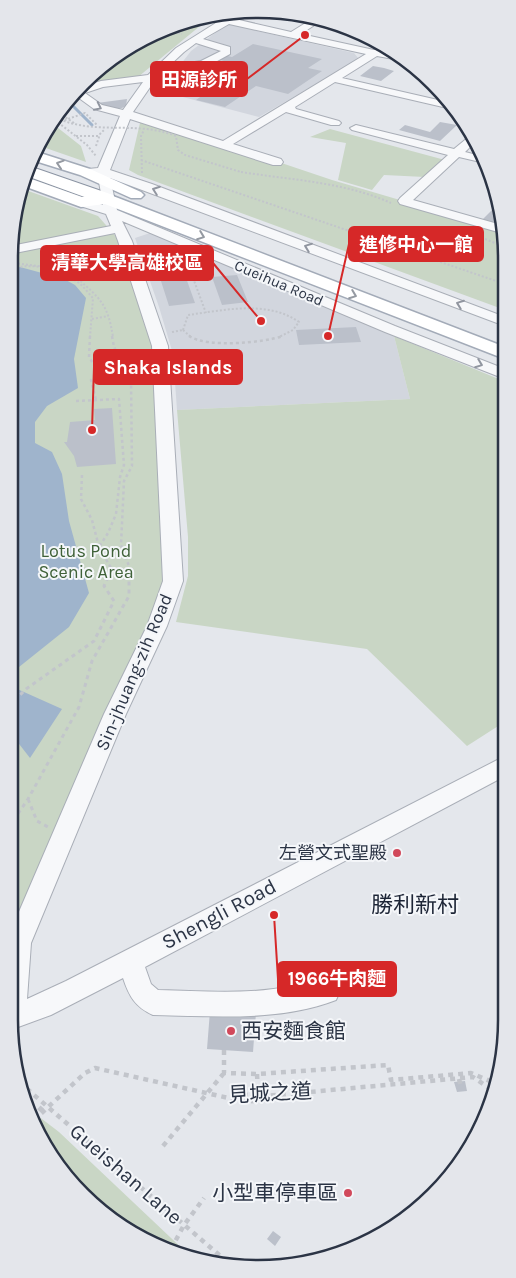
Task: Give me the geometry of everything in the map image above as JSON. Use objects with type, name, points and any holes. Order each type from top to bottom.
[{"type":"highway","points":[[33,172],[109,199]]},
{"type":"main road","name":"Cueihua Road","points":[[40,157],[85,172],[109,199],[498,350]]},
{"type":"main road","name":"Cueihua Road","points":[[30,183],[81,202],[109,199],[498,334]]},
{"type":"street","points":[[18,246],[109,199],[126,114],[154,75],[195,40],[225,20]]},
{"type":"street","points":[[226,20],[388,56]]},
{"type":"street","points":[[292,34],[310,23]]},
{"type":"street","points":[[88,88],[204,64],[226,52],[226,48],[219,45],[195,40]]},
{"type":"street","points":[[224,145],[379,51]]},
{"type":"street","points":[[333,79],[404,91],[441,102]]},
{"type":"street","points":[[81,95],[95,106],[110,112],[126,114],[277,162]]},
{"type":"street","points":[[289,106],[291,111],[335,123]]},
{"type":"street","points":[[356,128],[477,158]]},
{"type":"street","points":[[401,204],[468,142]]},
{"type":"street","name":"Cueihua Road","points":[[109,199],[148,187],[498,319]]},
{"type":"street","name":"Cueihua Road","points":[[109,199],[390,329],[498,371]]},
{"type":"street","name":"Sin-jhuang-zih Road","points":[[18,943],[115,714],[157,626],[173,581],[160,346],[109,199]]},
{"type":"street","points":[[401,204],[496,228]]},
{"type":"street","points":[[404,314],[428,344]]},
{"type":"street","points":[[390,329],[446,330]]},
{"type":"street","name":"Shengli Road","points":[[18,1015],[42,1006],[130,961],[498,768]]},
{"type":"street","points":[[130,961],[141,992],[153,1002],[243,1004],[283,1000],[327,991]]},
{"type":"path","points":[[62,119],[65,120],[84,113]]},
{"type":"path","points":[[62,119],[84,127],[96,126]]},
{"type":"path","points":[[62,119],[85,128],[154,128],[167,131],[176,136],[178,150],[185,156],[241,172],[346,188],[401,204]]},
{"type":"path","points":[[61,121],[87,145],[93,155]]},
{"type":"path","points":[[144,133],[141,136],[141,171],[144,175]]},
{"type":"path","points":[[76,136],[99,136]]},
{"type":"path","points":[[141,160],[498,282]]},
{"type":"path","points":[[481,237],[498,244]]},
{"type":"path","points":[[62,274],[102,243]]},
{"type":"path","points":[[18,263],[47,267],[65,258],[89,266],[77,278],[100,298],[109,316],[114,347],[131,378],[132,466],[124,481],[121,545],[129,566],[129,596],[92,661],[79,707],[18,814]]},
{"type":"path","points":[[186,259],[206,313]]},
{"type":"path","points":[[146,261],[194,259]]},
{"type":"path","points":[[18,266],[40,268],[62,274],[78,282],[93,298],[90,357],[98,371],[91,380],[96,390],[96,400]]},
{"type":"path","points":[[258,310],[281,312],[293,316],[299,322],[297,329],[283,337],[267,341],[207,341],[190,337],[183,330],[188,315],[206,313],[258,310]]},
{"type":"path","points":[[92,319],[109,316]]},
{"type":"path","points":[[172,332],[183,330]]},
{"type":"path","points":[[76,401],[119,399],[124,465],[120,477],[116,514],[108,533],[99,547]]},
{"type":"path","points":[[18,697],[26,689],[94,641],[114,601],[104,586],[111,568],[99,547],[92,520],[81,499],[82,475]]},
{"type":"path","points":[[120,477],[124,481]]},
{"type":"path","points":[[108,614],[117,617]]},
{"type":"path","points":[[100,630],[108,632]]},
{"type":"path","points":[[28,799],[37,821],[65,834]]},
{"type":"path","points":[[164,1146],[224,1073],[224,1050]]},
{"type":"path","points":[[224,1073],[257,1074],[388,1065],[391,1080],[471,1072],[490,1081]]},
{"type":"path","name":"見城之道","points":[[37,1115],[85,1073],[95,1068],[233,1099],[473,1077],[489,1088]]},
{"type":"path","points":[[257,1074],[258,1094],[243,1096],[243,1102],[274,1099],[273,1094]]},
{"type":"path","points":[[460,1078],[461,1086]]},
{"type":"path","name":"Gueishan Lane","points":[[28,1090],[222,1257]]},
{"type":"path","points":[[37,1114],[45,1104]]},
{"type":"path","points":[[173,1245],[184,1225],[204,1198]]},
{"type":"shaded area","points":[[227,24],[354,53],[359,59],[259,117],[160,91],[191,51]]},
{"type":"shaded area","points":[[150,233],[394,336],[410,399],[177,410],[173,354],[135,238]]},
{"type":"green space","points":[[200,26],[138,77],[93,83],[124,58],[152,42],[181,30]]},
{"type":"green space","points":[[145,117],[332,180],[496,228],[498,242],[498,307],[138,175],[129,170],[140,123]]},
{"type":"green space","points":[[56,127],[81,146],[86,162],[45,148]]},
{"type":"green space","points":[[330,129],[445,160],[425,177],[384,175],[372,190],[338,180],[346,143],[310,137]]},
{"type":"green space","name":"Lotus Pond Scenic Area","points":[[27,191],[98,216],[119,240],[152,336],[164,556],[162,587],[149,623],[18,914],[18,242],[22,211]]},
{"type":"green space","points":[[394,336],[498,379],[498,726],[467,746],[367,649],[176,622],[188,576],[188,537],[177,410],[410,399]]},
{"type":"green space","points":[[38,1116],[59,1132],[182,1248],[152,1236],[124,1220],[99,1201],[77,1179],[58,1154]]},
{"type":"water","points":[[18,268],[64,279],[75,285],[86,298],[74,359],[78,388],[47,406],[35,422],[35,443],[52,452],[62,474],[69,521],[89,593],[69,627],[18,668]]},
{"type":"water","points":[[18,689],[62,709],[30,758],[18,743]]},
{"type":"building","points":[[253,44],[322,59],[308,68],[322,71],[288,94],[256,86],[225,107],[196,100],[203,95],[182,90],[187,87],[182,86],[187,83],[181,81],[196,73],[201,74],[224,61],[208,57],[215,53],[232,57]]},
{"type":"building","points":[[373,66],[394,71],[381,81],[360,76]]},
{"type":"building","points":[[127,99],[126,106],[122,108],[113,109],[97,103]]},
{"type":"building","points":[[440,122],[457,125],[440,141],[399,130],[405,125],[430,132]]},
{"type":"building","points":[[493,209],[496,226],[480,222]]},
{"type":"building","points":[[185,275],[195,303],[169,306],[160,278]]},
{"type":"building","points":[[237,275],[248,302],[222,305],[212,277]]},
{"type":"building","points":[[356,327],[361,342],[299,345],[296,330]]},
{"type":"building","points":[[112,408],[116,464],[77,467],[74,456],[64,442],[67,442],[70,422],[95,420],[94,409]]},
{"type":"building","name":"西安麵食館","points":[[210,1011],[256,1013],[253,1052],[207,1049]]},
{"type":"building","points":[[465,1081],[467,1091],[457,1092],[454,1082]]},
{"type":"building","points":[[273,1231],[281,1237],[275,1246],[267,1239]]},
{"type":"waterway","points":[[72,105],[92,125]]},
{"type":"place","name":"田源診所","points":[[305,35]]},
{"type":"place","name":"清華大學高雄校區","points":[[261,321]]},
{"type":"place","name":"進修中心一館","points":[[328,336]]},
{"type":"place","name":"Shaka Islands","points":[[92,430]]},
{"type":"place","name":"左營文式聖殿","points":[[397,853]]},
{"type":"place","name":"1966牛肉麵","points":[[274,915]]},
{"type":"place","name":"西安麵食館","points":[[231,1031]]},
{"type":"place","name":"小型車停車區","points":[[348,1193]]},
{"type":"district","name":"勝利新村","points":[[415,904]]}]
